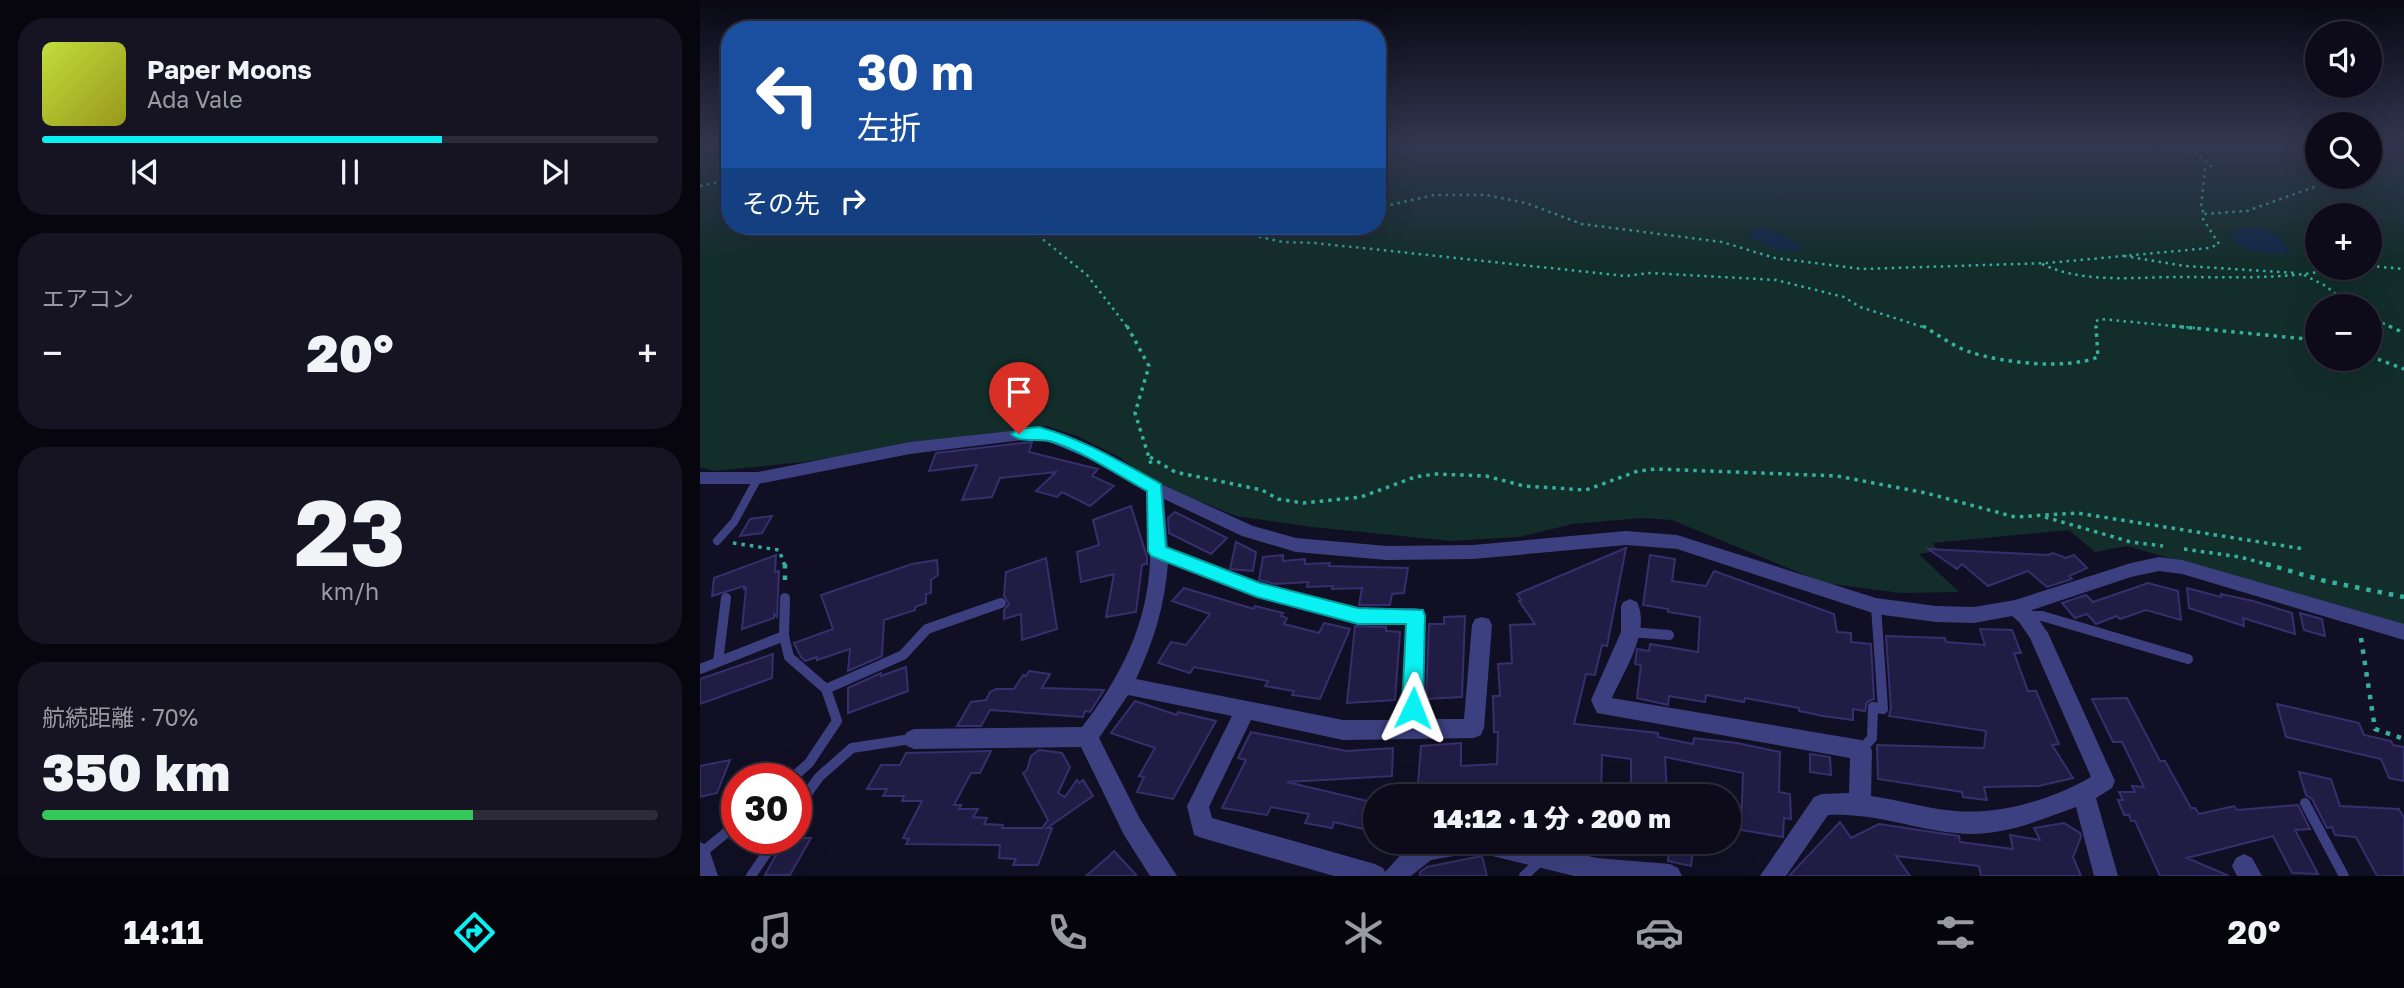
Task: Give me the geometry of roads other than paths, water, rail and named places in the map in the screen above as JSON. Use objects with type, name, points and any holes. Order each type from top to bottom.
[{"type":"street","points":[[700,478],[758,478],[910,448],[1039,433],[1058,438],[1096,455],[1155,488],[1248,531],[1296,545],[1412,553],[1473,552],[1626,538],[1677,542],[1876,606],[1936,614],[1974,615],[2021,612],[2131,570],[2159,564],[2182,568],[2404,632]]},
{"type":"street","points":[[1087,737],[1112,706],[1124,685],[1152,618],[1159,562],[1155,488]]},
{"type":"street","points":[[1157,551],[1257,590],[1358,616],[1416,616],[1412,730]]},
{"type":"street","points":[[1630,607],[1631,632],[1601,700],[1604,706],[1861,750],[1860,806]]},
{"type":"street","points":[[1772,876],[1822,805],[1860,806],[1974,823],[2009,819],[2084,793],[2104,782],[2038,633],[2021,612]]},
{"type":"street","points":[[1124,685],[1343,730],[1474,727],[1482,625]]},
{"type":"street","points":[[1246,709],[1198,806],[1202,828],[1375,876]]},
{"type":"street","points":[[914,739],[1087,737]]},
{"type":"street","points":[[1087,737],[1153,862],[1166,876]]},
{"type":"street","points":[[2084,793],[2106,876]]},
{"type":"street","points":[[700,854],[706,876]]},
{"type":"street","points":[[1395,876],[1410,858],[1420,854]]},
{"type":"street","points":[[1527,854],[1597,873],[1670,876]]},
{"type":"lane","points":[[717,541],[734,522],[758,478]]},
{"type":"lane","points":[[718,662],[726,598]]},
{"type":"lane","points":[[785,598],[784,636],[789,657],[826,688],[837,721],[810,763]]},
{"type":"lane","points":[[826,688],[903,655],[927,629],[1001,603]]},
{"type":"lane","points":[[1861,750],[1872,738],[1873,708],[1883,709],[1876,606]]},
{"type":"lane","points":[[2021,612],[2188,659]]},
{"type":"lane","points":[[1631,632],[1669,635]]},
{"type":"lane","points":[[700,669],[784,636]]},
{"type":"lane","points":[[812,786],[818,777],[852,748],[914,739]]},
{"type":"lane","points":[[2305,803],[2344,876]]},
{"type":"lane","points":[[700,854],[721,837]]},
{"type":"lane","points":[[751,876],[766,854]]},
{"type":"lane","points":[[1524,876],[1543,858]]},
{"type":"water","points":[[1753,227],[1779,234],[1802,247],[1800,250],[1787,251],[1769,246],[1751,238]]},
{"type":"water","points":[[2261,227],[2280,236],[2292,253],[2250,250],[2230,235],[2239,229]]}]
